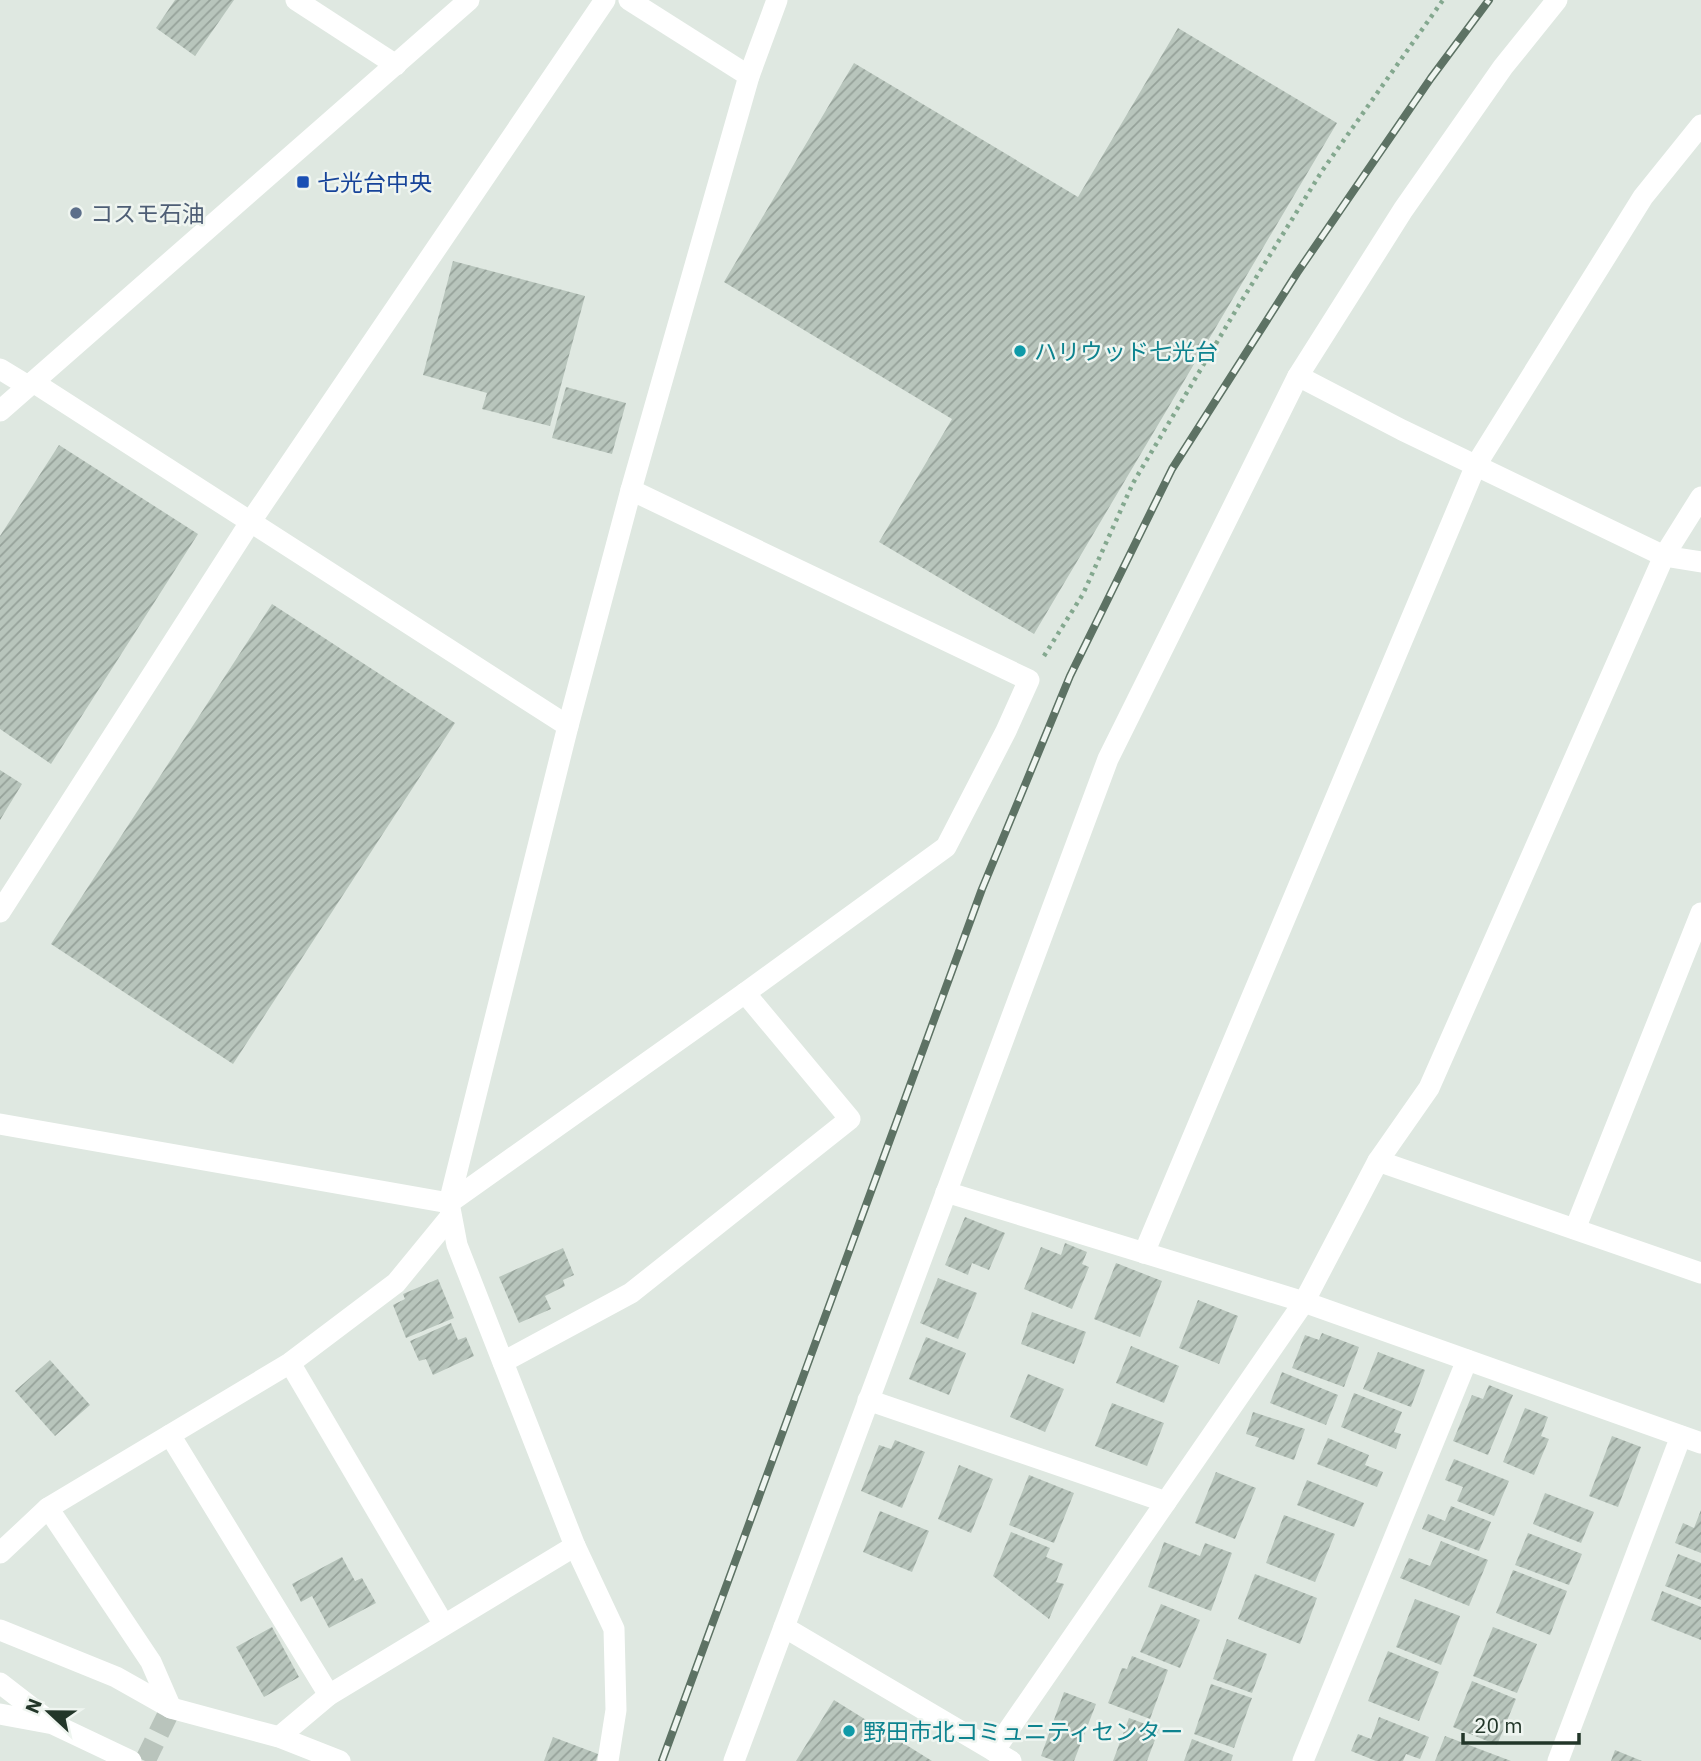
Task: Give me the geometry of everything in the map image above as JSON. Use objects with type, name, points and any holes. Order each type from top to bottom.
[{"type":"street","points":[[296,0],[396,65]]},
{"type":"street","points":[[0,411],[469,0]]},
{"type":"street","points":[[0,912],[251,522],[605,0]]},
{"type":"street","points":[[629,0],[748,76]]},
{"type":"street","points":[[608,1761],[616,1710],[614,1629],[575,1546],[457,1245],[450,1209],[568,726],[631,490],[748,76],[777,0]]},
{"type":"street","points":[[734,1761],[1108,759],[1298,376],[1411,199],[1503,67],[1556,0]]},
{"type":"street","points":[[1144,1253],[1476,465],[1643,197],[1701,125]]},
{"type":"street","points":[[0,369],[30,384],[251,522],[568,726]]},
{"type":"street","points":[[1298,376],[1664,556],[1701,562]]},
{"type":"street","points":[[0,1553],[48,1508],[290,1363],[396,1283],[450,1209],[946,846],[1006,731],[1029,680],[631,490]]},
{"type":"street","points":[[784,1627],[1002,1756],[1166,1502],[1304,1302],[1378,1161],[1429,1088],[1664,556],[1701,497]]},
{"type":"street","points":[[1575,1229],[1701,913]]},
{"type":"street","points":[[503,1362],[631,1293],[850,1119],[745,993]]},
{"type":"street","points":[[0,1124],[450,1209]]},
{"type":"street","points":[[1378,1161],[1701,1273]]},
{"type":"street","points":[[946,1192],[1304,1302],[1691,1439],[1558,1761]]},
{"type":"street","points":[[1303,1761],[1466,1360]]},
{"type":"street","points":[[290,1363],[444,1625]]},
{"type":"street","points":[[868,1400],[1166,1502]]},
{"type":"street","points":[[170,1435],[329,1695]]},
{"type":"street","points":[[48,1508],[151,1662],[171,1708]]},
{"type":"street","points":[[279,1737],[329,1695],[575,1546]]},
{"type":"street","points":[[0,1630],[116,1677],[171,1708],[279,1737],[340,1761]]},
{"type":"street","points":[[0,1683],[53,1724],[131,1761]]},
{"type":"street","points":[[0,1714],[53,1724]]},
{"type":"path","points":[[1029,680],[1083,594],[1133,482],[1239,305],[1322,170],[1443,0]]},
{"type":"building","points":[[175,0],[234,0],[195,56],[156,28]]},
{"type":"building","name":"ハリウッド七光台","points":[[1178,28],[1337,123],[1034,634],[879,542],[952,419],[724,282],[854,63],[1078,197]]},
{"type":"building","points":[[453,261],[585,296],[550,426],[482,409],[487,393],[423,375]]},
{"type":"building","points":[[566,387],[626,403],[612,454],[552,438]]},
{"type":"building","points":[[59,445],[198,534],[51,764],[0,729],[0,536]]},
{"type":"building","points":[[272,604],[455,723],[233,1064],[51,944]]},
{"type":"building","points":[[0,770],[22,784],[0,820]]},
{"type":"building","points":[[965,1217],[1005,1233],[989,1270],[972,1263],[968,1275],[945,1265]]},
{"type":"building","points":[[1065,1243],[1087,1252],[1082,1264],[1089,1267],[1072,1309],[1024,1289],[1041,1247],[1061,1255]]},
{"type":"building","points":[[563,1248],[574,1275],[563,1280],[565,1286],[545,1296],[551,1309],[519,1323],[499,1277]]},
{"type":"building","points":[[1116,1263],[1162,1281],[1140,1337],[1094,1319]]},
{"type":"building","points":[[938,1278],[977,1293],[958,1339],[920,1323]]},
{"type":"building","points":[[438,1279],[454,1318],[406,1338],[393,1305],[405,1299],[403,1294]]},
{"type":"building","points":[[1198,1300],[1238,1316],[1219,1364],[1179,1348]]},
{"type":"building","points":[[1032,1312],[1086,1332],[1074,1364],[1021,1344]]},
{"type":"building","points":[[451,1323],[458,1340],[466,1337],[474,1356],[433,1375],[426,1359],[419,1361],[410,1341]]},
{"type":"building","points":[[1322,1333],[1359,1347],[1344,1387],[1292,1368],[1305,1335],[1319,1340]]},
{"type":"building","points":[[926,1337],[966,1353],[949,1395],[909,1379]]},
{"type":"building","points":[[1131,1346],[1179,1366],[1164,1403],[1116,1383]]},
{"type":"building","points":[[1378,1352],[1425,1370],[1411,1407],[1363,1389]]},
{"type":"building","points":[[50,1360],[90,1405],[55,1436],[15,1391]]},
{"type":"building","points":[[1282,1372],[1338,1395],[1326,1425],[1270,1403]]},
{"type":"building","points":[[1028,1374],[1064,1389],[1045,1432],[1010,1417]]},
{"type":"building","points":[[1489,1385],[1513,1395],[1488,1455],[1453,1441],[1472,1395],[1483,1399]]},
{"type":"building","points":[[1354,1393],[1402,1412],[1394,1432],[1401,1434],[1396,1449],[1341,1427]]},
{"type":"building","points":[[1112,1403],[1164,1423],[1147,1466],[1095,1446]]},
{"type":"building","points":[[1525,1408],[1548,1417],[1541,1436],[1549,1439],[1534,1475],[1503,1462]]},
{"type":"building","points":[[1253,1412],[1305,1429],[1294,1460],[1255,1446],[1259,1438],[1246,1434]]},
{"type":"building","points":[[1612,1436],[1641,1447],[1618,1507],[1589,1496]]},
{"type":"building","points":[[1328,1438],[1369,1455],[1365,1465],[1383,1472],[1377,1487],[1317,1464]]},
{"type":"building","points":[[895,1440],[925,1452],[902,1508],[861,1491],[879,1445],[891,1449]]},
{"type":"building","points":[[1454,1459],[1509,1481],[1494,1516],[1457,1501],[1463,1487],[1445,1480]]},
{"type":"building","points":[[959,1465],[993,1479],[971,1533],[938,1519]]},
{"type":"building","points":[[1216,1472],[1256,1488],[1235,1539],[1195,1523]]},
{"type":"building","points":[[1029,1475],[1074,1493],[1054,1543],[1009,1525]]},
{"type":"building","points":[[1307,1480],[1364,1503],[1354,1527],[1297,1505]]},
{"type":"building","points":[[1545,1493],[1594,1512],[1581,1543],[1533,1524]]},
{"type":"building","points":[[1451,1506],[1491,1522],[1479,1551],[1422,1529],[1428,1514],[1445,1521]]},
{"type":"building","points":[[1701,1510],[1701,1553],[1675,1543],[1683,1523],[1694,1528]]},
{"type":"building","points":[[880,1511],[929,1531],[912,1572],[863,1552]]},
{"type":"building","points":[[1284,1515],[1335,1534],[1315,1582],[1266,1563]]},
{"type":"building","points":[[1011,1532],[1050,1548],[1046,1557],[1063,1564],[1056,1582],[1064,1584],[1049,1619],[993,1576]]},
{"type":"building","points":[[1528,1533],[1582,1554],[1569,1585],[1515,1565]]},
{"type":"building","points":[[1441,1541],[1488,1560],[1469,1606],[1400,1578],[1409,1558],[1430,1566]]},
{"type":"building","points":[[1164,1542],[1200,1556],[1205,1543],[1232,1553],[1211,1611],[1148,1587]]},
{"type":"building","points":[[1678,1554],[1701,1563],[1701,1600],[1665,1586]]},
{"type":"building","points":[[342,1557],[355,1581],[362,1578],[376,1603],[329,1628],[312,1596],[301,1602],[292,1584]]},
{"type":"building","points":[[1513,1570],[1567,1591],[1550,1635],[1496,1613]]},
{"type":"building","points":[[1255,1574],[1317,1598],[1300,1644],[1238,1619]]},
{"type":"building","points":[[1662,1591],[1701,1607],[1701,1640],[1651,1620]]},
{"type":"building","points":[[1415,1599],[1460,1616],[1441,1665],[1396,1647]]},
{"type":"building","points":[[1161,1604],[1200,1620],[1180,1668],[1140,1652]]},
{"type":"building","points":[[272,1627],[299,1677],[264,1697],[236,1647]]},
{"type":"building","points":[[1493,1627],[1537,1644],[1517,1693],[1473,1676]]},
{"type":"building","points":[[1227,1639],[1267,1654],[1252,1693],[1213,1679]]},
{"type":"building","points":[[1388,1651],[1439,1672],[1419,1721],[1368,1701]]},
{"type":"building","points":[[1132,1656],[1168,1670],[1150,1719],[1108,1703],[1122,1668],[1127,1669]]},
{"type":"building","points":[[1472,1681],[1516,1699],[1497,1745],[1453,1727]]},
{"type":"building","points":[[1211,1684],[1252,1698],[1234,1748],[1194,1734]]},
{"type":"building","points":[[1064,1692],[1096,1704],[1074,1761],[1055,1761],[1041,1756]]},
{"type":"building","name":"野田市北コミュニティセンター","points":[[834,1700],[932,1761],[796,1761]]},
{"type":"building","points":[[1379,1717],[1429,1737],[1420,1759],[1406,1754],[1403,1761],[1376,1761],[1351,1751],[1358,1734],[1371,1739]]},
{"type":"building","points":[[1129,1718],[1159,1729],[1147,1761],[1113,1761]]},
{"type":"building","points":[[1445,1736],[1511,1761],[1435,1761]]},
{"type":"building","points":[[553,1737],[598,1754],[596,1761],[544,1761]]},
{"type":"building","points":[[1192,1739],[1233,1755],[1231,1761],[1184,1761]]},
{"type":"building","points":[[1615,1750],[1642,1761],[1611,1761]]},
{"type":"tunnel","points":[[145,1761],[171,1708]]},
{"type":"railway","points":[[662,1761],[982,889],[1070,676],[1172,469],[1297,273],[1431,78],[1489,0]]},
{"type":"place","name":"七光台中央","points":[[303,182]]},
{"type":"place","name":"コスモ石油","points":[[76,213]]},
{"type":"place","name":"ハリウッド七光台","points":[[1020,351]]},
{"type":"place","name":"野田市北コミュニティセンター","points":[[849,1731]]}]
